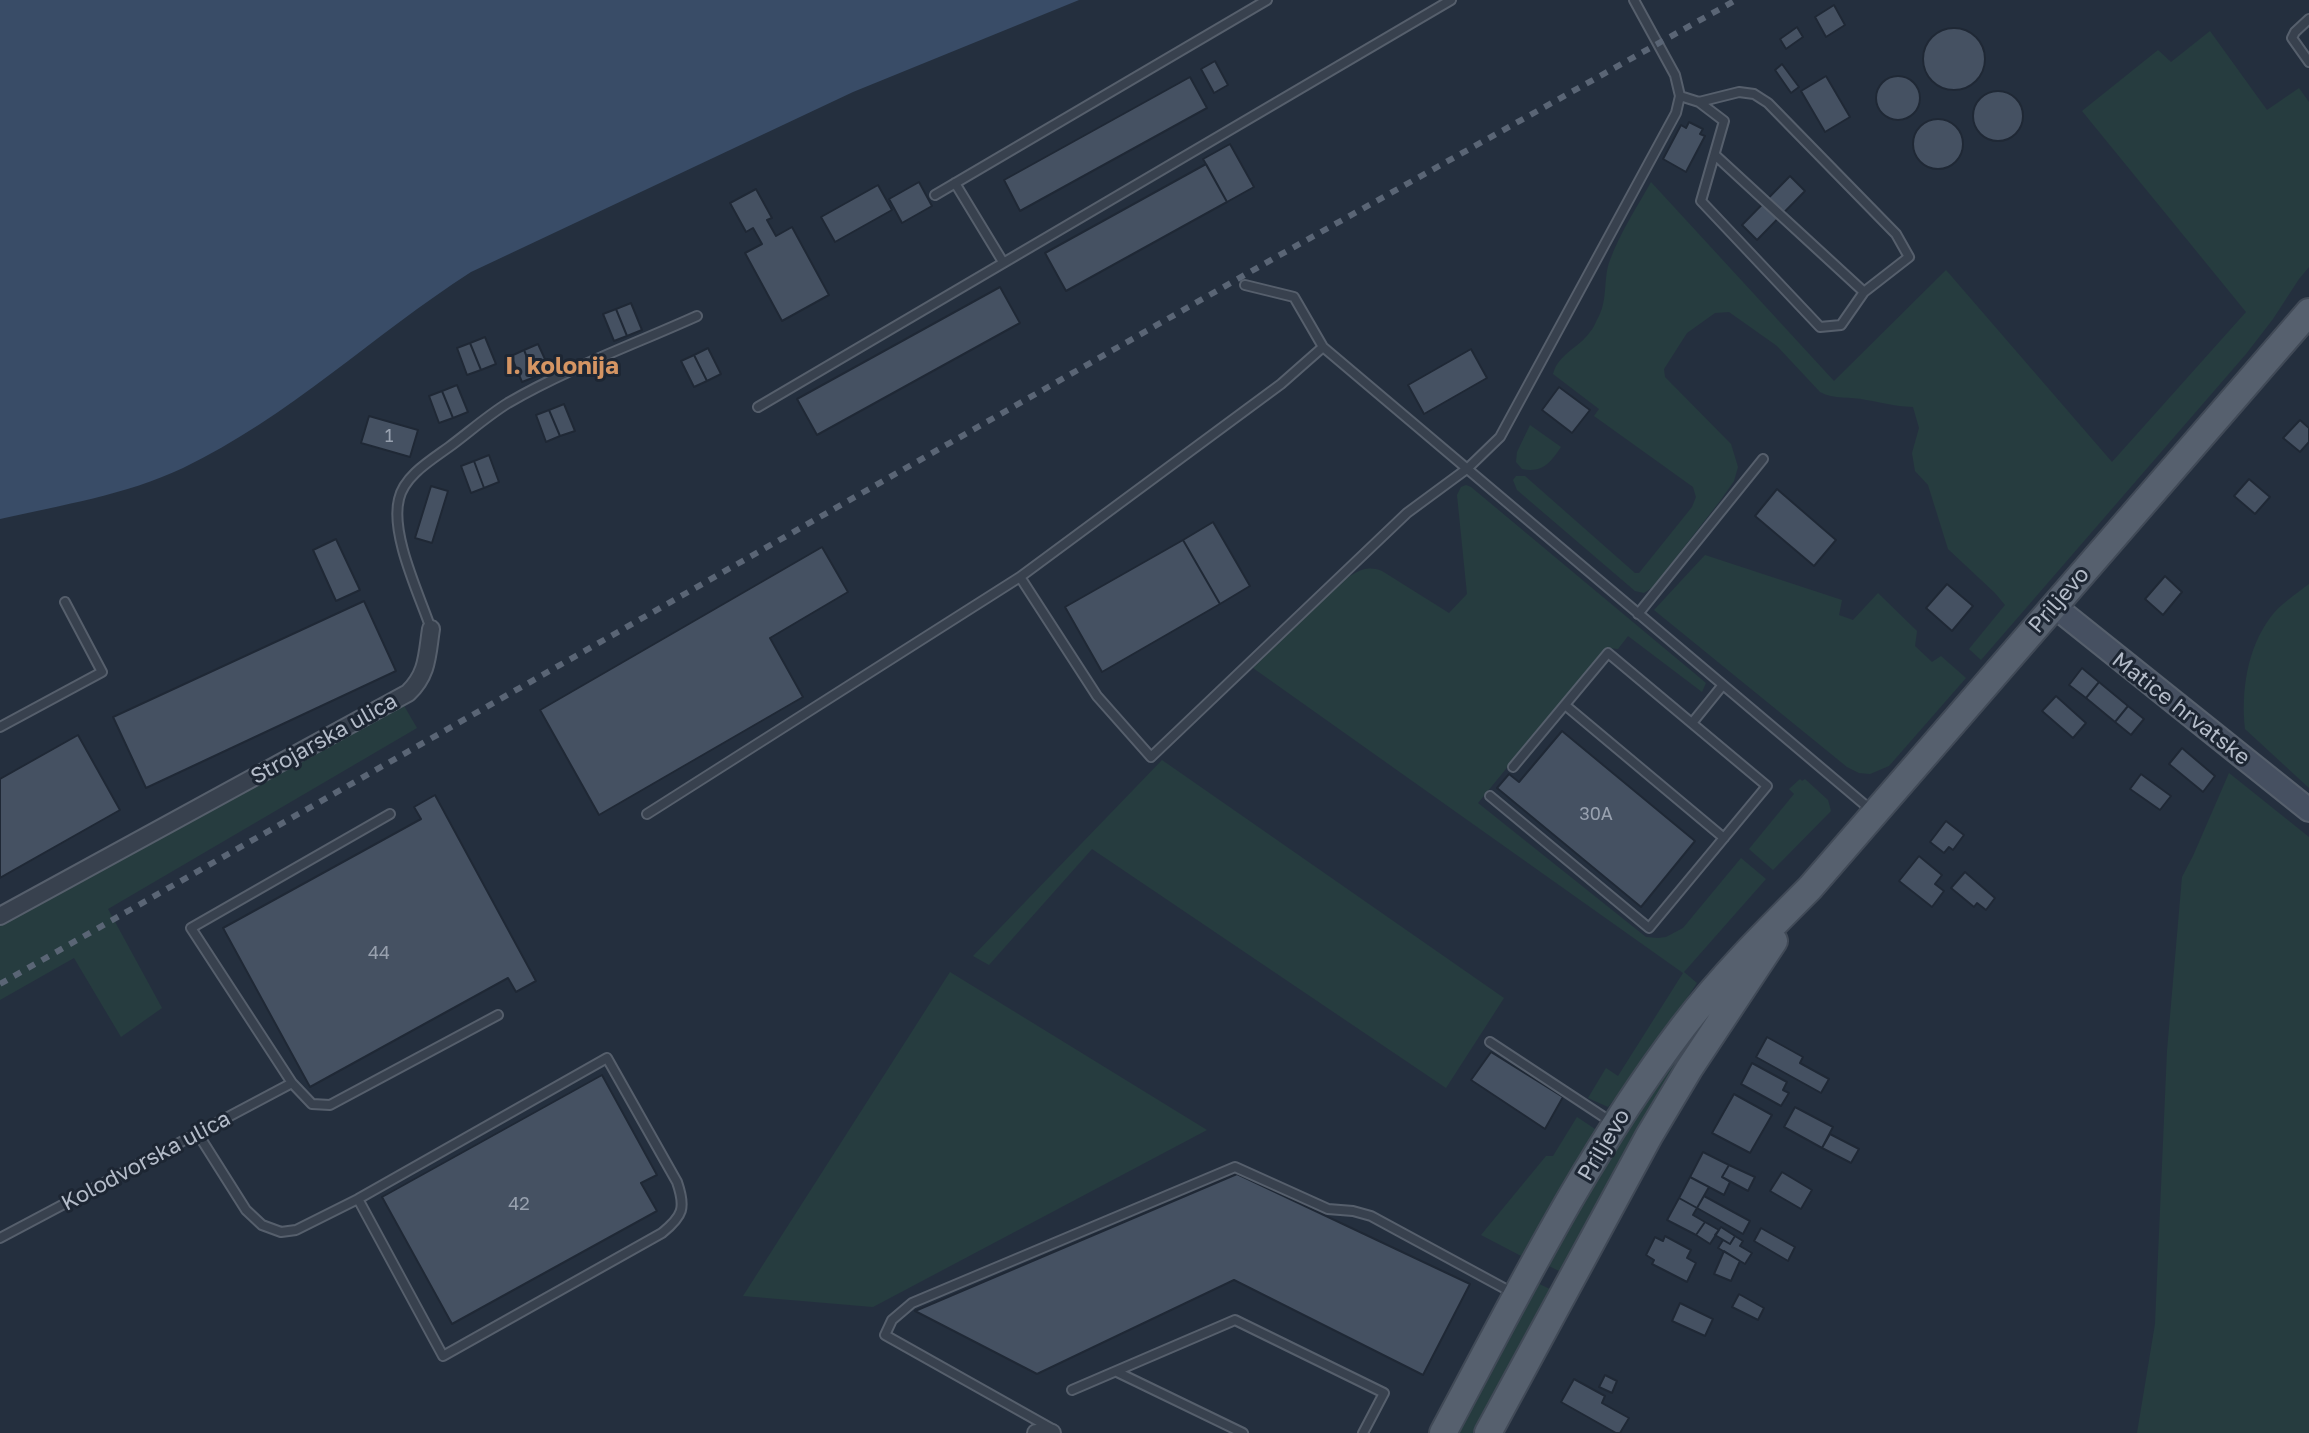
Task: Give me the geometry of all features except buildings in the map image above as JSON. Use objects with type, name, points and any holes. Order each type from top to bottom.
[{"type":"main road","name":"Priljevo","points":[[1443,1433],[1615,1125],[1651,1071],[1711,992],[1810,888],[2309,312]]},
{"type":"main road","name":"Matice hrvatske","points":[[2054,606],[2309,810]]},
{"type":"main road","name":"Priljevo","points":[[1488,1433],[1649,1136],[1810,888]]},
{"type":"street","name":"Strojarska ulica","points":[[0,916],[408,693],[420,682],[431,629]]},
{"type":"street","points":[[1036,1433],[1052,1433]]},
{"type":"lane","points":[[935,195],[1267,0]]},
{"type":"lane","points":[[758,407],[1451,0]]},
{"type":"lane","points":[[1020,577],[1097,696],[1151,757],[1407,513],[1468,468],[1500,437],[1676,113],[1680,96],[1675,75],[1634,0]]},
{"type":"lane","points":[[2309,19],[2292,38],[2309,62]]},
{"type":"lane","points":[[1680,96],[1699,102],[1724,121],[1701,201],[1820,327],[1841,325],[1864,292],[1909,257],[1896,234],[1768,103],[1754,94],[1739,92],[1699,102]]},
{"type":"lane","points":[[1715,155],[1864,292]]},
{"type":"lane","points":[[955,183],[1003,262]]},
{"type":"lane","points":[[1245,285],[1294,297],[1323,347],[1874,813]]},
{"type":"lane","name":"Strojarska ulica","points":[[431,629],[398,528],[399,496],[408,481],[505,405],[697,316]]},
{"type":"lane","points":[[647,814],[1020,577],[1281,384],[1323,347]]},
{"type":"lane","points":[[1638,614],[1763,459]]},
{"type":"lane","points":[[0,727],[102,672],[65,602]]},
{"type":"lane","points":[[1490,796],[1649,928],[1767,786],[1608,653],[1513,767]]},
{"type":"lane","points":[[1692,723],[1722,686]]},
{"type":"lane","points":[[1565,705],[1724,838]]},
{"type":"lane","points":[[390,814],[191,928],[292,1083],[312,1104],[330,1105],[498,1015]]},
{"type":"lane","points":[[1490,1042],[1615,1125]]},
{"type":"lane","points":[[198,1134],[246,1210],[262,1225],[281,1232],[296,1230],[358,1199],[607,1058],[677,1182],[682,1196],[682,1212],[662,1233],[443,1356],[358,1199]]},
{"type":"lane","name":"Kolodvorska ulica","points":[[0,1238],[292,1083]]},
{"type":"lane","points":[[1059,1433],[885,1335],[892,1320],[912,1303],[1235,1167],[1328,1209],[1371,1216],[1517,1296]]},
{"type":"lane","points":[[1072,1390],[1235,1320],[1384,1393],[1363,1433]]},
{"type":"lane","points":[[1117,1372],[1243,1433]]},
{"type":"green space","points":[[2210,31],[2267,110],[2299,88],[2309,102],[2309,267],[2246,354],[1981,660],[1969,649],[2005,605],[1948,549],[1928,485],[1915,471],[1912,453],[1919,428],[1913,407],[1820,392],[1777,346],[1729,312],[1715,313],[1687,333],[1664,369],[1665,377],[1731,444],[1738,467],[1734,481],[1720,501],[1653,587],[1644,593],[1635,591],[1517,490],[1513,480],[1516,476],[1525,476],[1635,573],[1639,573],[1692,507],[1696,497],[1693,487],[1594,416],[1599,409],[1553,374],[1564,356],[1594,326],[1604,302],[1610,260],[1651,182],[1834,381],[1946,270],[2112,462],[2246,312],[2082,111],[2158,50],[2171,62]]},
{"type":"green space","points":[[1530,425],[1561,447],[1545,466],[1535,470],[1522,469],[1516,462],[1517,452]]},
{"type":"green space","points":[[1466,485],[1706,683],[1702,692],[1628,636],[1618,649],[1609,648],[1602,652],[1478,803],[1646,937],[1666,937],[1683,928],[1741,858],[1766,879],[1684,972],[1697,983],[1644,1063],[1608,1107],[1588,1098],[1606,1068],[1618,1076],[1683,973],[1253,668],[1345,579],[1363,570],[1382,571],[1449,613],[1467,594],[1457,495]]},
{"type":"green space","points":[[1705,555],[1842,600],[1839,615],[1853,620],[1878,593],[1917,631],[1915,646],[1932,662],[1941,656],[1966,678],[1889,766],[1870,774],[1859,773],[1847,767],[1654,610]]},
{"type":"green space","points":[[2309,584],[2309,788],[2245,729],[2244,715],[2247,671],[2262,630],[2278,609]]},
{"type":"green space","points":[[403,704],[417,728],[108,909],[162,1008],[121,1037],[74,958],[0,1000],[0,926]]},
{"type":"green space","points":[[1162,760],[1504,998],[1446,1088],[1092,849],[989,965],[973,956]]},
{"type":"green space","points":[[2229,773],[2309,837],[2309,1433],[2137,1433],[2155,1324],[2167,1051],[2182,877]]},
{"type":"green space","points":[[1800,779],[1805,779],[1828,800],[1831,811],[1773,870],[1749,849],[1794,794],[1789,789]]},
{"type":"green space","points":[[950,972],[1207,1130],[873,1307],[743,1296]]},
{"type":"green space","points":[[1723,993],[1561,1272],[1547,1265],[1647,1095]]},
{"type":"green space","points":[[1577,1117],[1598,1131],[1525,1258],[1481,1235],[1546,1156],[1553,1156]]},
{"type":"green space","points":[[1537,1283],[1552,1290],[1476,1433],[1455,1433]]},
{"type":"water","points":[[0,0],[1079,0],[853,92],[471,272],[259,425],[183,468],[116,492],[0,519]]},
{"type":"railway","points":[[0,984],[1278,256],[1736,0]]},
{"type":"district","name":"I. kolonija","points":[[562,366]]}]
